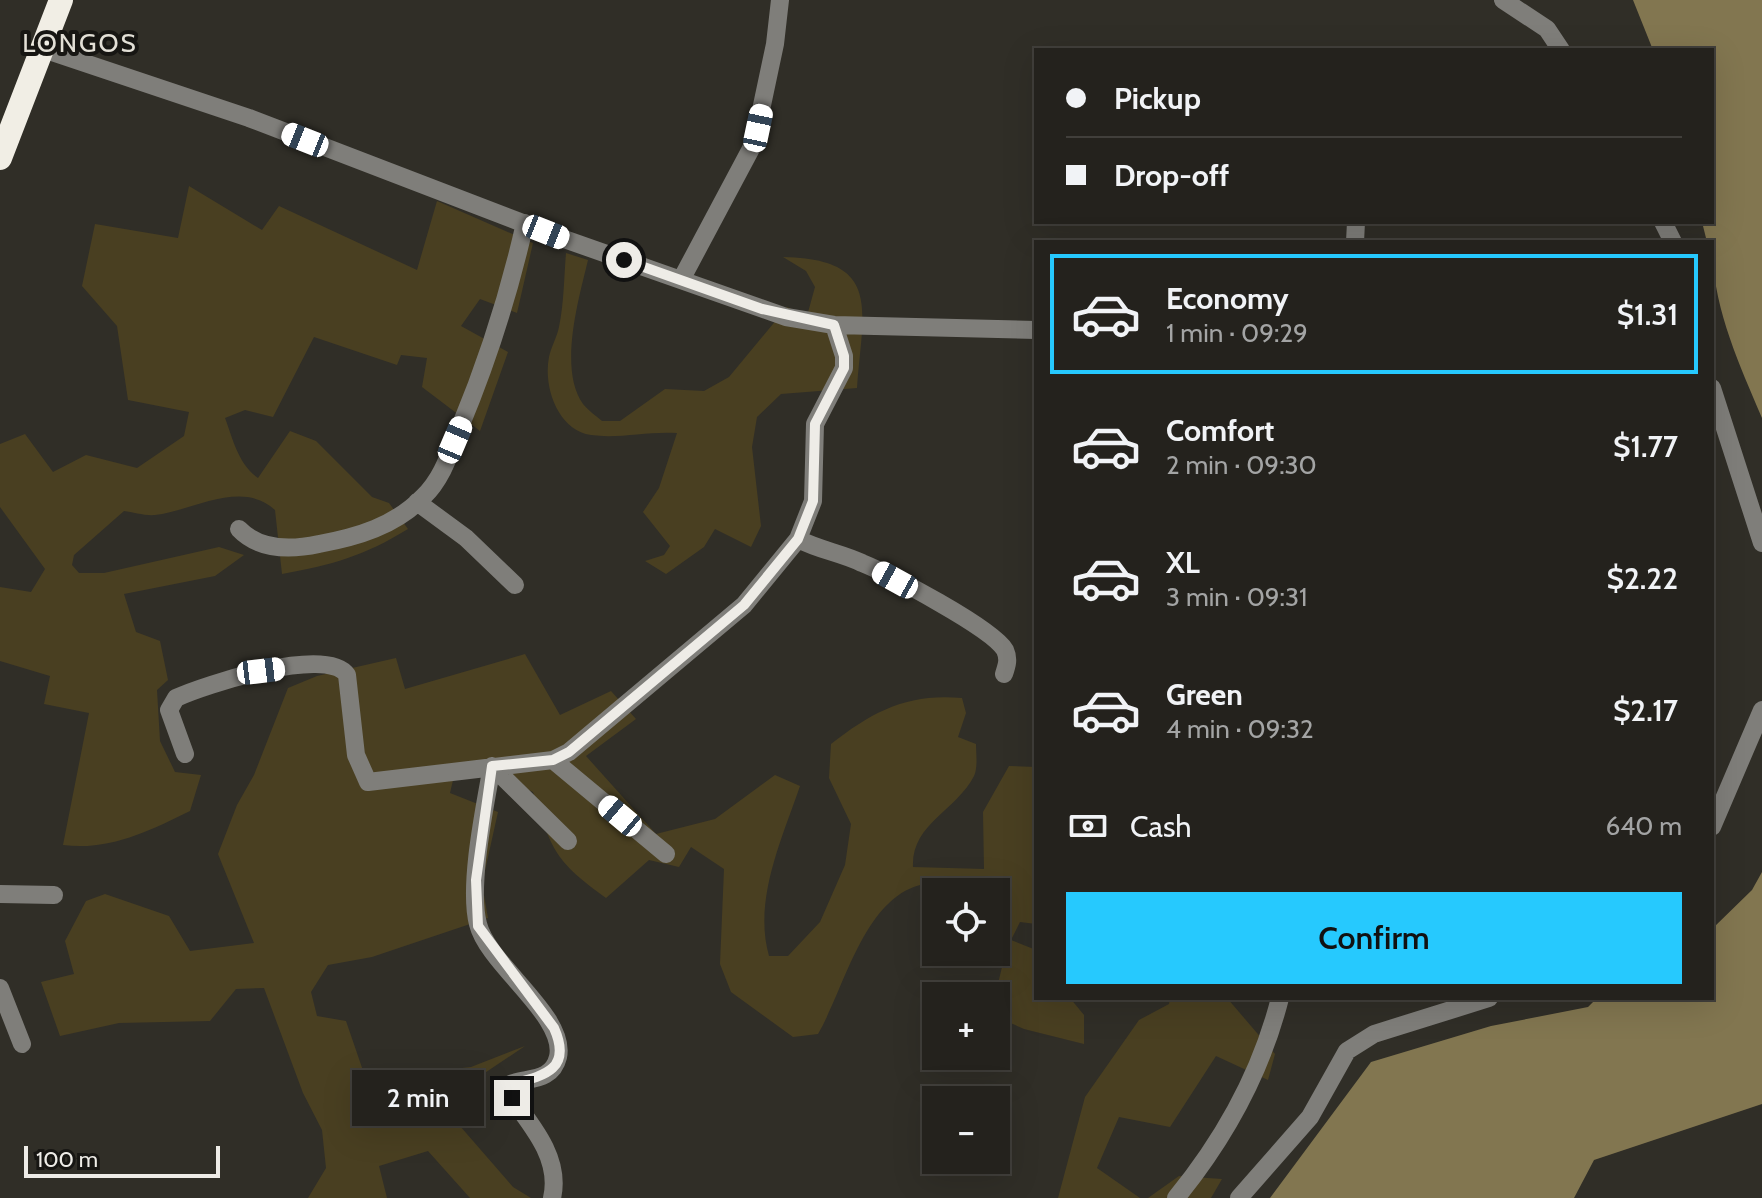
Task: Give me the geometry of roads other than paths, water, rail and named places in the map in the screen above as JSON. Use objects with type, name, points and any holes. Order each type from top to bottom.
[{"type":"highway","points":[[0,158],[61,0]]},
{"type":"street","points":[[681,280],[754,143],[775,44],[780,0]]},
{"type":"street","points":[[1503,0],[1547,29],[1560,48]]},
{"type":"street","points":[[40,48],[236,113],[525,223],[786,317],[834,325],[1034,330]]},
{"type":"street","points":[[239,529],[252,541],[263,545],[302,548],[381,527],[417,502],[440,475],[492,350],[525,223]]},
{"type":"street","points":[[185,754],[169,710],[176,698],[242,674],[323,664],[338,666],[347,675],[356,755],[368,782],[553,760],[587,739],[648,689],[712,629],[744,605],[798,539],[813,501],[815,424],[844,368],[844,356],[834,325]]},
{"type":"street","points":[[1714,394],[1762,543]]},
{"type":"street","points":[[417,502],[466,538],[515,585]]},
{"type":"street","points":[[798,539],[823,552],[863,563],[995,639],[1006,652],[1008,661],[1004,674]]},
{"type":"street","points":[[1714,822],[1762,710]]},
{"type":"street","points":[[553,760],[666,854]]},
{"type":"street","points":[[492,766],[568,841]]},
{"type":"street","points":[[492,766],[476,880],[478,926],[557,1034],[557,1059],[551,1070],[537,1080],[504,1088],[548,1155],[555,1177],[552,1198]]},
{"type":"street","points":[[0,894],[54,895]]},
{"type":"street","points":[[0,988],[22,1044]]},
{"type":"street","points":[[1176,1198],[1200,1169],[1258,1071],[1279,1000]]},
{"type":"street","points":[[1239,1198],[1310,1117],[1347,1051],[1374,1034],[1483,1000]]},
{"type":"district","name":"LONGOS","points":[[80,43]]}]
